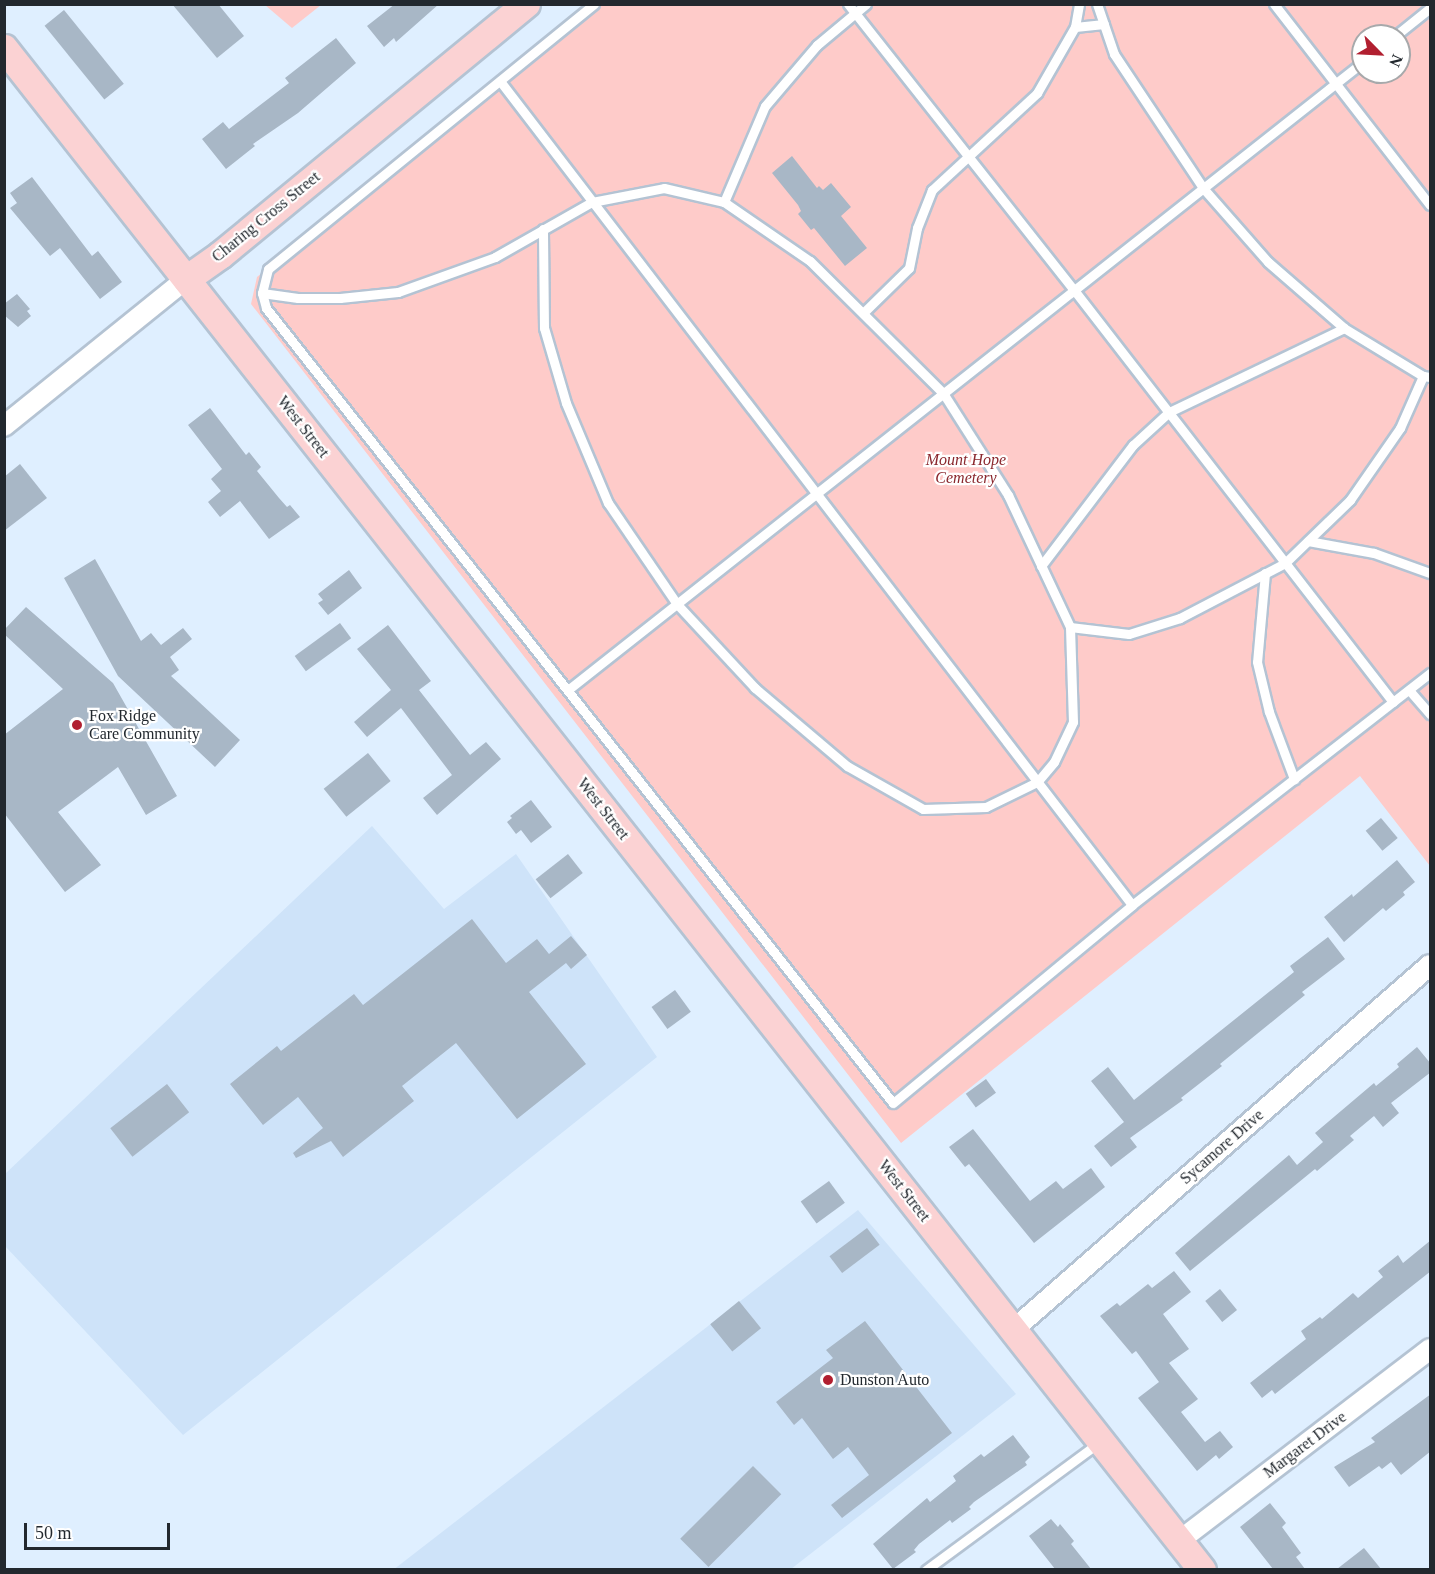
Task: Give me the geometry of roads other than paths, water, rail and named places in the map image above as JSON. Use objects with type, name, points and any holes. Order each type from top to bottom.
[{"type":"main road","name":"Charing Cross Street","points":[[186,279],[220,255],[526,4]]},
{"type":"main road","name":"West Street","points":[[4,48],[1202,1569]]},
{"type":"street","name":"Charing Cross Street","points":[[4,426],[160,304],[186,279]]},
{"type":"street","name":"Sycamore Drive","points":[[1013,1330],[1431,965]]},
{"type":"street","name":"Margaret Drive","points":[[1179,1541],[1431,1349]]},
{"type":"lane","points":[[594,4],[268,269],[262,293],[266,308],[569,689],[893,1103],[1131,905],[1431,673]]},
{"type":"lane","points":[[724,202],[765,106],[851,8],[866,4]]},
{"type":"lane","points":[[863,313],[909,268],[917,228],[932,190],[1037,93],[1075,27],[1079,4]]},
{"type":"lane","points":[[1070,627],[1129,633],[1180,618],[1285,563],[1350,500],[1400,428],[1427,376],[1344,328],[1268,262],[1203,188],[1114,54],[1097,4]]},
{"type":"lane","points":[[1274,4],[1337,82],[1431,206]]},
{"type":"lane","points":[[851,8],[1074,290],[1393,702]]},
{"type":"lane","points":[[1410,24],[1431,8]]},
{"type":"lane","points":[[1075,27],[1104,24]]},
{"type":"lane","points":[[569,689],[1351,71]]},
{"type":"lane","points":[[500,81],[1131,905]]},
{"type":"lane","points":[[262,293],[298,298],[340,298],[398,292],[495,257],[543,229],[592,202],[664,188],[724,202],[810,261],[943,393],[1008,495],[1070,627],[1073,722],[1054,762],[1037,782],[986,807],[923,808],[847,766],[755,688],[677,604],[608,503],[566,403],[544,328],[543,229]]},
{"type":"lane","points":[[1041,566],[1133,445],[1168,412],[1344,328]]},
{"type":"lane","points":[[1308,541],[1374,554],[1431,573]]},
{"type":"lane","points":[[1265,573],[1257,663],[1269,712],[1294,779]]},
{"type":"lane","points":[[1409,690],[1431,714]]},
{"type":"lane","points":[[926,1569],[1101,1441]]},
{"type":"place","name":"Fox Ridge Care Community","points":[[77,725]]},
{"type":"place","name":"Dunston Auto","points":[[828,1380]]},
{"type":"park label","name":"Mount Hope Cemetery","points":[[966,469]]}]
